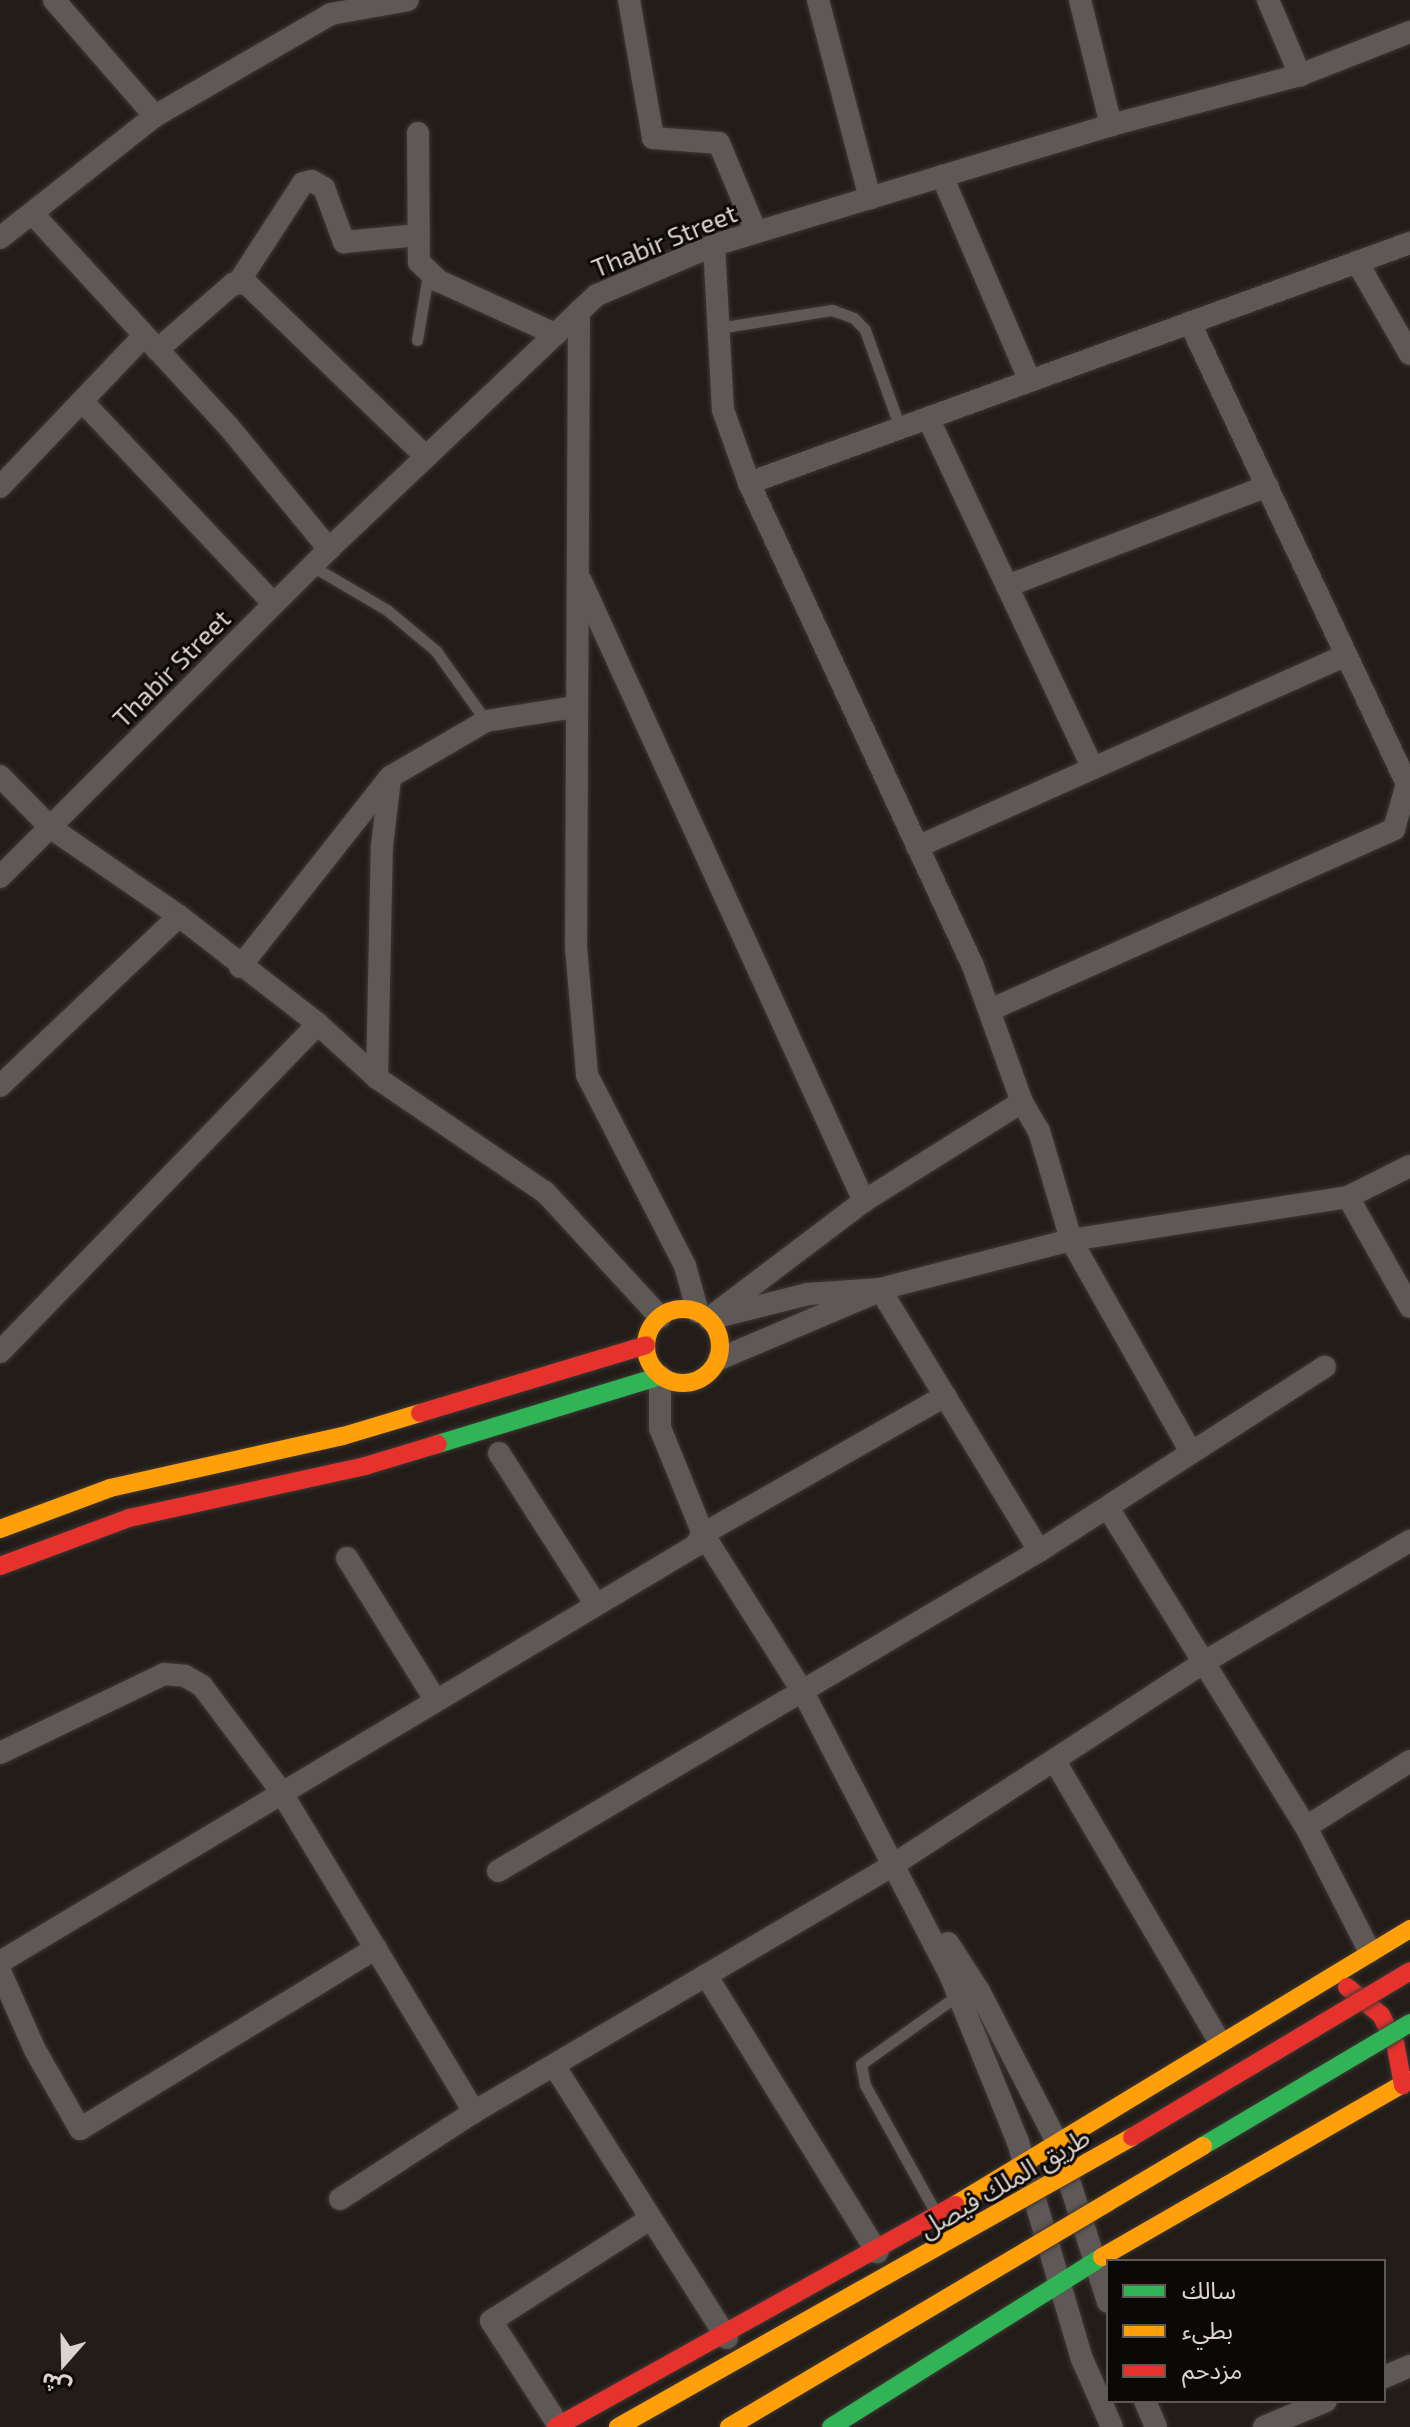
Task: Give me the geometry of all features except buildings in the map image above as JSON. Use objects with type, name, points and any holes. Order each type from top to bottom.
[{"type":"main road","points":[[0,1529],[110,1488],[343,1436],[646,1345],[660,1317],[678,1309],[703,1315],[720,1337],[719,1359],[694,1382],[660,1376],[365,1466],[129,1518],[0,1566]]},
{"type":"main road","points":[[646,1345],[660,1376]]},
{"type":"main road","points":[[558,2426],[727,2338],[877,2252],[1219,2041],[1410,1929]]},
{"type":"main road","name":"طريق الملك فيصل","points":[[618,2427],[1037,2194],[1410,1971]]},
{"type":"main road","points":[[831,2427],[1093,2262],[1406,2082],[1395,2042],[1381,2015],[1332,1975]]},
{"type":"main road","points":[[729,2427],[1410,2023]]},
{"type":"street","points":[[54,0],[155,116]]},
{"type":"street","points":[[0,238],[155,116],[331,14],[408,0]]},
{"type":"street","points":[[629,0],[653,138],[719,143],[756,232]]},
{"type":"street","points":[[818,0],[870,198]]},
{"type":"street","points":[[1080,0],[1111,125]]},
{"type":"street","points":[[1268,0],[1300,75]]},
{"type":"street","name":"Thabir Street","points":[[0,877],[329,549],[597,295],[714,245],[1111,125],[1300,75],[1410,32]]},
{"type":"street","points":[[418,133],[419,262],[428,275],[555,334]]},
{"type":"street","points":[[942,176],[1030,381]]},
{"type":"street","points":[[0,487],[82,401],[150,343],[238,283],[303,183],[312,181],[324,188],[344,242],[419,235]]},
{"type":"street","points":[[33,214],[229,427],[329,549]]},
{"type":"street","points":[[749,483],[1410,243]]},
{"type":"street","points":[[714,245],[714,329],[723,410],[749,483],[990,1010],[1022,1102],[1039,1131],[1071,1240],[1190,1450]]},
{"type":"street","points":[[1357,262],[1410,354]]},
{"type":"street","points":[[238,283],[246,283],[426,457]]},
{"type":"street","points":[[579,311],[574,707],[576,948],[587,1075],[685,1266],[703,1315]]},
{"type":"street","points":[[990,1010],[1394,829],[1407,784],[1190,323]]},
{"type":"street","points":[[82,401],[274,604]]},
{"type":"street","points":[[928,418],[1093,768]]},
{"type":"street","points":[[1007,586],[1267,486]]},
{"type":"street","points":[[578,577],[864,1201]]},
{"type":"street","points":[[917,847],[1346,655]]},
{"type":"street","points":[[240,967],[390,777],[486,721],[574,707]]},
{"type":"street","points":[[0,776],[51,828],[179,916],[240,967],[318,1024],[377,1078],[545,1192],[660,1317]]},
{"type":"street","points":[[377,1078],[382,846],[390,777]]},
{"type":"street","points":[[0,1086],[179,916]]},
{"type":"street","points":[[0,1352],[318,1024]]},
{"type":"street","points":[[703,1315],[864,1201],[1022,1102]]},
{"type":"street","points":[[719,1359],[880,1289],[1071,1240],[1348,1197],[1410,1166]]},
{"type":"street","points":[[1348,1197],[1410,1307]]},
{"type":"street","points":[[703,1315],[808,1294],[880,1289]]},
{"type":"street","points":[[880,1289],[1039,1551]]},
{"type":"street","points":[[498,1871],[1039,1551],[1108,1508],[1190,1450],[1325,1367]]},
{"type":"street","points":[[660,1376],[660,1428],[703,1534],[803,1692],[896,1863],[958,1995],[1024,2162],[1082,2359],[1112,2427]]},
{"type":"street","points":[[0,1962],[280,1790],[695,1546],[703,1534],[945,1396]]},
{"type":"street","points":[[499,1453],[595,1603]]},
{"type":"street","points":[[1108,1508],[1201,1664],[1306,1827],[1370,1952]]},
{"type":"street","points":[[340,2199],[474,2112],[555,2067],[896,1863],[1056,1763],[1201,1664],[1410,1541]]},
{"type":"street","points":[[347,1558],[434,1698]]},
{"type":"street","points":[[0,1753],[164,1674],[185,1676],[202,1686],[280,1790],[474,2112]]},
{"type":"street","points":[[1306,1827],[1410,1761]]},
{"type":"street","points":[[1056,1763],[1219,2041]]},
{"type":"street","points":[[896,1863],[979,1991],[1056,2140],[1106,2297]]},
{"type":"street","points":[[0,1971],[35,2050],[80,2129],[376,1948]]},
{"type":"street","points":[[706,1975],[877,2252]]},
{"type":"street","points":[[555,2067],[727,2338]]},
{"type":"street","points":[[558,2426],[491,2321],[650,2219]]},
{"type":"street","points":[[1386,2376],[1410,2366]]},
{"type":"street","points":[[1146,2403],[1156,2427]]},
{"type":"street","points":[[1264,2427],[1321,2403]]},
{"type":"lane","points":[[417,340],[428,275]]},
{"type":"lane","points":[[714,329],[832,310],[854,318],[865,330],[900,428]]},
{"type":"lane","points":[[312,566],[387,610],[436,651],[486,721]]},
{"type":"lane","points":[[937,2216],[865,2085],[861,2064],[958,1995]]},
{"type":"traffic: fast","points":[[438,1444],[660,1376]]},
{"type":"traffic: fast","points":[[1203,2146],[1410,2023]]},
{"type":"traffic: fast","points":[[831,2427],[1102,2257]]},
{"type":"traffic: slow","points":[[676,1309],[690,1309],[704,1315],[714,1325],[720,1346],[714,1367],[704,1377],[690,1383],[676,1383],[662,1377],[652,1367],[646,1353],[646,1339],[652,1325],[662,1315],[676,1309]]},
{"type":"traffic: slow","points":[[0,1529],[110,1488],[343,1436],[420,1413]]},
{"type":"traffic: slow","points":[[955,2205],[1410,1929]]},
{"type":"traffic: slow","points":[[1102,2257],[1410,2080]]},
{"type":"traffic: slow","points":[[618,2427],[1132,2137]]},
{"type":"traffic: slow","points":[[729,2427],[1203,2146]]},
{"type":"traffic: jam","points":[[420,1413],[646,1345]]},
{"type":"traffic: jam","points":[[0,1566],[129,1518],[365,1466],[438,1444]]},
{"type":"traffic: jam","points":[[1132,2137],[1410,1971]]},
{"type":"traffic: jam","points":[[1347,1987],[1381,2015],[1395,2042],[1403,2085]]},
{"type":"traffic: jam","points":[[556,2427],[955,2205]]}]
